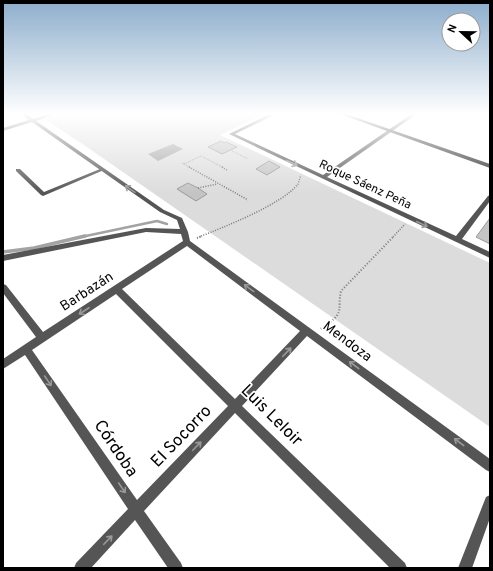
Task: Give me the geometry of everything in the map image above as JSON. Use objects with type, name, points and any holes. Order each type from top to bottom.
[{"type":"main road","points":[[416,140],[490,166]]},
{"type":"street","points":[[59,140],[162,211],[180,219],[187,242]]},
{"type":"street","name":"Roque Sáenz Peña","points":[[243,140],[490,255]]},
{"type":"street","points":[[323,177],[375,140]]},
{"type":"street","points":[[457,240],[490,197]]},
{"type":"street","points":[[3,258],[146,230],[185,232]]},
{"type":"street","name":"Barbazán","points":[[3,364],[117,290],[187,242]]},
{"type":"street","name":"Mendoza","points":[[187,242],[490,466]]},
{"type":"street","points":[[3,287],[42,338]]},
{"type":"street","name":"Luis Leloir","points":[[117,290],[236,405],[400,568]]},
{"type":"street","name":"El Socorro","points":[[81,568],[236,405],[311,333]]},
{"type":"street","name":"Córdoba","points":[[26,349],[176,568]]},
{"type":"street","points":[[465,568],[490,501]]},
{"type":"lane","points":[[18,170],[43,194],[102,170]]},
{"type":"path","points":[[232,151],[248,159]]},
{"type":"path","points":[[228,170],[201,156],[183,163],[248,200]]},
{"type":"path","points":[[187,242],[237,222],[288,193],[298,186],[302,179],[300,166]]},
{"type":"path","points":[[198,188],[218,184]]},
{"type":"path","points":[[311,333],[338,316],[340,311],[339,300],[341,291],[411,218]]},
{"type":"shaded area","points":[[76,140],[230,140],[490,263],[490,427]]},
{"type":"shaded area","points":[[173,144],[183,149],[158,161],[148,154]]},
{"type":"building","points":[[221,141],[237,147],[222,154],[208,147]]},
{"type":"building","points":[[269,161],[280,167],[267,175],[256,169]]},
{"type":"building","points":[[188,183],[207,194],[196,201],[177,189]]},
{"type":"building","points":[[490,218],[490,244],[476,237]]},
{"type":"waterway","points":[[81,237],[157,221],[167,224]]},
{"type":"waterway","points":[[3,252],[34,248],[85,236]]}]
